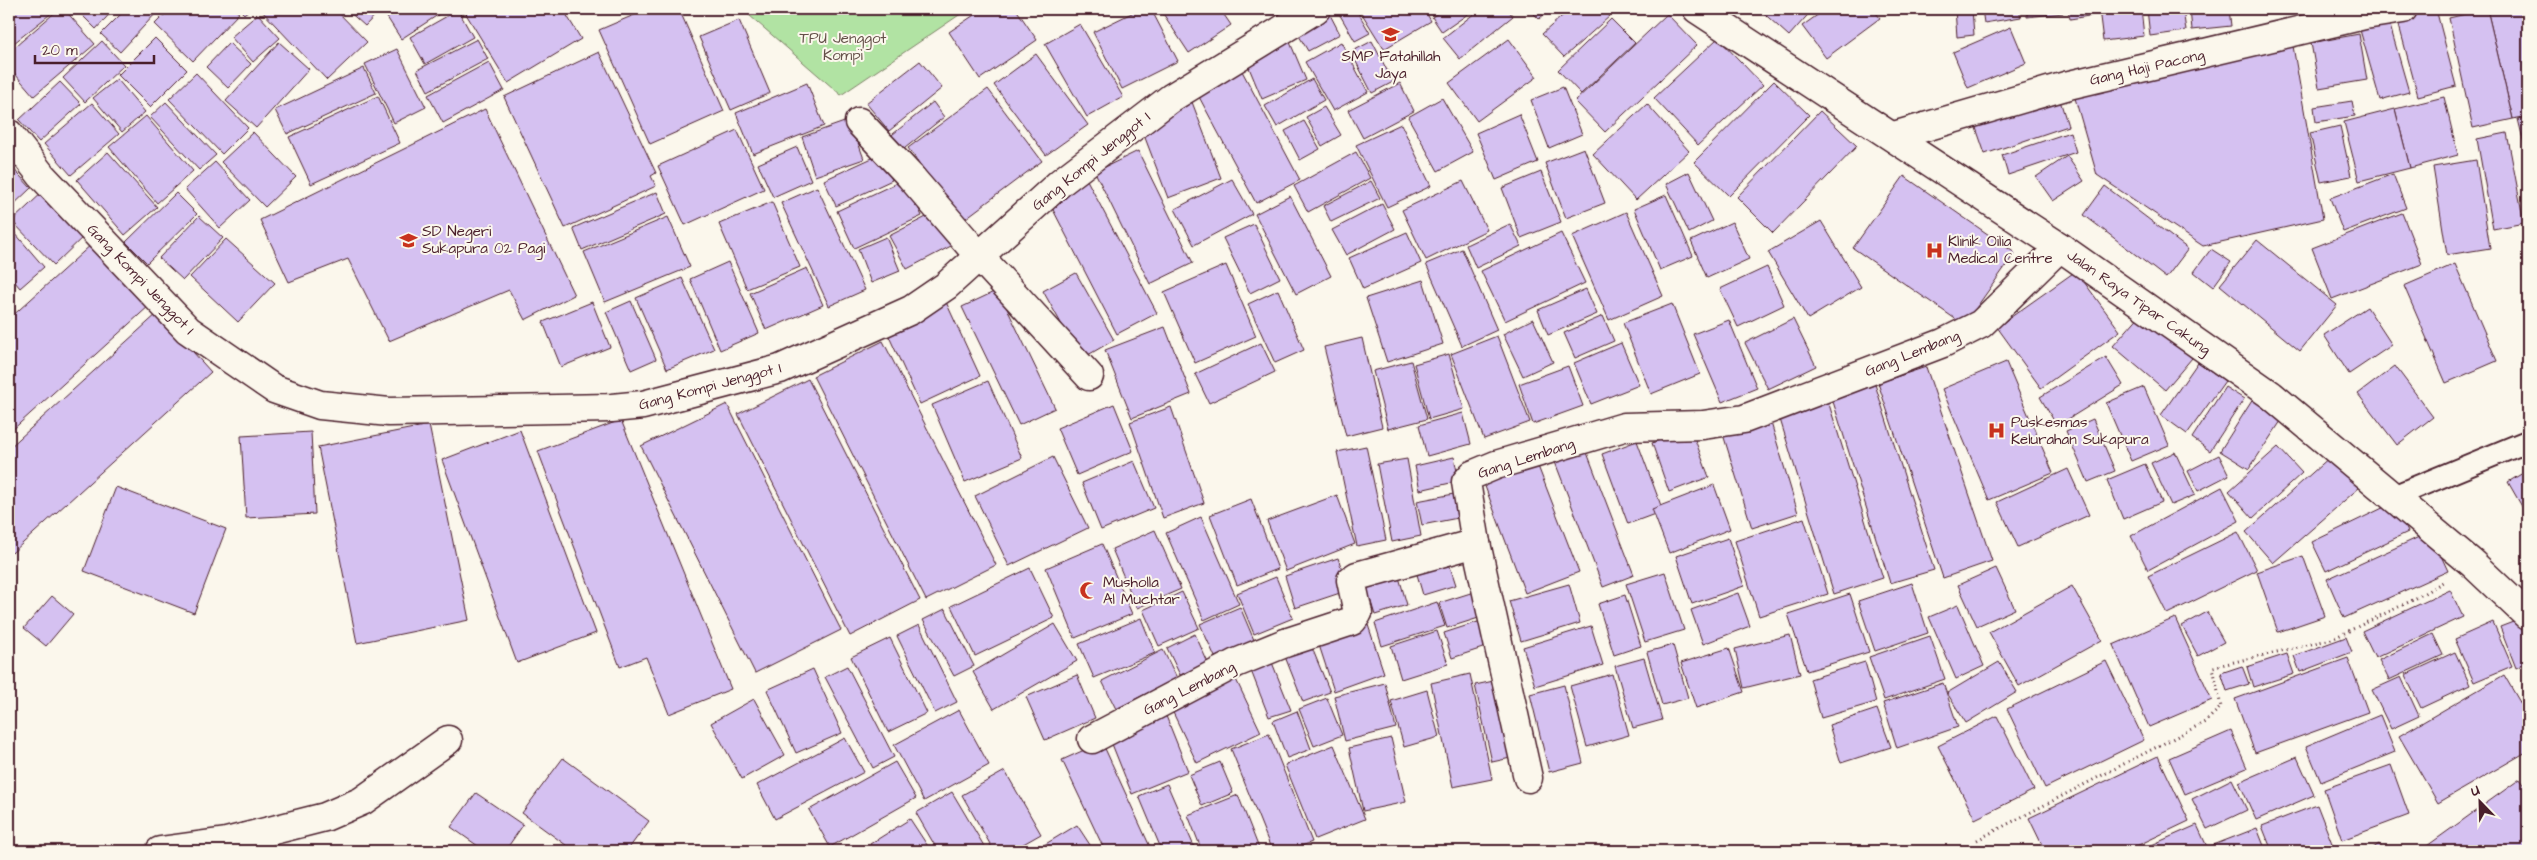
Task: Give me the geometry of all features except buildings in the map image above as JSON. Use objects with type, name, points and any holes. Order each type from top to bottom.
[{"type":"street","name":"Gang Kompi Jenggot I","points":[[9,134],[42,176],[188,330],[274,389],[320,405],[389,412],[612,408],[643,405],[789,365],[911,310],[946,286],[1060,182],[1171,98],[1316,9]]},
{"type":"street","name":"Jalan Raya Tipar Cakung","points":[[1697,9],[1894,136],[2060,247],[2271,395],[2473,564],[2527,612]]},
{"type":"street","name":"Gang Haji Pacong","points":[[1894,136],[2069,85],[2365,15],[2402,9]]},
{"type":"street","points":[[859,122],[1090,376]]},
{"type":"street","name":"Gang Lembang","points":[[1092,739],[1236,663],[1285,643],[1352,621],[1358,614],[1351,580],[1357,576],[1476,543],[1466,482],[1472,475],[1496,465],[1624,427],[1703,425],[1744,419],[1852,376],[1943,343],[1981,324],[2060,247]]},
{"type":"street","points":[[1476,543],[1528,778]]},
{"type":"street","points":[[160,851],[232,846],[325,817],[362,801],[448,740]]},
{"type":"lane","points":[[2392,497],[2528,441]]},
{"type":"path","points":[[1977,840],[2205,722],[2221,706],[2213,667],[2332,639],[2411,601],[2473,564]]},
{"type":"green space","name":"TPU Jenggot Kompi","points":[[742,9],[968,9],[841,95]]},
{"type":"place","name":"SMP Fatahillah Jaya","points":[[1391,35]]},
{"type":"place","name":"SD Negeri Sukapura 02 Pagi","points":[[408,240]]},
{"type":"place","name":"Klinik Oilia Medical Centre","points":[[1934,250]]},
{"type":"place","name":"Puskesmas Kelurahan Sukapura","points":[[1997,431]]},
{"type":"place","name":"Musholla Al Muchtar","points":[[1089,591]]}]
